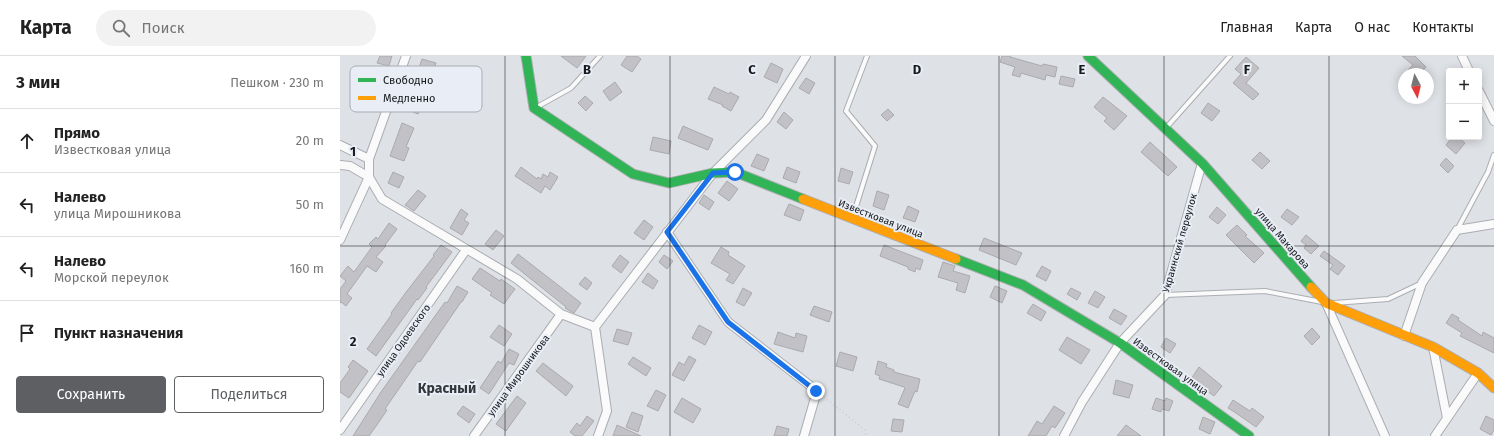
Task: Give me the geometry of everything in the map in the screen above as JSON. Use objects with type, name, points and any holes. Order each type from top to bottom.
[{"type":"street","points":[[403,66],[406,56]]},
{"type":"street","points":[[526,56],[534,108]]},
{"type":"street","points":[[598,436],[607,411],[595,327],[713,173],[766,120],[806,56]]},
{"type":"street","name":"улица Макарова","points":[[1088,56],[1202,162],[1326,303],[1433,347],[1478,373],[1494,388]]},
{"type":"street","points":[[1462,56],[1468,68]]},
{"type":"street","points":[[1482,97],[1494,121]]},
{"type":"street","name":"Известковая улица","points":[[534,108],[633,174],[669,183],[713,173],[735,172],[1023,285],[1120,343],[1249,436]]},
{"type":"street","points":[[340,240],[369,177],[370,159],[386,112]]},
{"type":"street","points":[[340,145],[370,159]]},
{"type":"street","name":"Украинский переулок","points":[[1064,436],[1082,402],[1120,343],[1165,295],[1202,162]]},
{"type":"street","points":[[340,165],[350,166],[369,177],[382,199],[517,279],[561,314],[595,327]]},
{"type":"street","points":[[1404,336],[1422,283],[1457,230],[1494,224]]},
{"type":"street","points":[[667,232],[728,322],[816,391],[804,436]]},
{"type":"street","name":"улица Одоевского","points":[[340,430],[466,250]]},
{"type":"street","points":[[1326,303],[1385,436]]},
{"type":"street","name":"улица Мирошникова","points":[[474,436],[561,314]]},
{"type":"street","points":[[1433,347],[1447,418]]},
{"type":"street","points":[[1435,436],[1478,373]]},
{"type":"lane","points":[[534,108],[571,88],[600,56]]},
{"type":"lane","points":[[852,219],[875,146],[846,111],[867,56]]},
{"type":"lane","points":[[1166,128],[1230,56]]},
{"type":"lane","points":[[1457,230],[1488,172],[1494,155]]},
{"type":"lane","points":[[1165,295],[1265,291],[1326,303],[1388,299],[1422,283]]},
{"type":"path","points":[[816,391],[865,430],[866,436]]},
{"type":"building","points":[[380,56],[392,56],[389,66],[377,63]]},
{"type":"building","points":[[561,56],[586,56],[577,68]]},
{"type":"building","points":[[627,56],[637,56],[641,59],[632,72],[621,65]]},
{"type":"building","points":[[1002,56],[1011,56],[1010,57],[1042,66],[1043,64],[1057,67],[1055,77],[1046,75],[1045,80],[1021,73],[1020,77],[1012,75],[1015,67],[1000,62]]},
{"type":"building","points":[[1402,56],[1415,56],[1426,67],[1410,68],[1413,65]]},
{"type":"building","points":[[1246,57],[1259,68],[1246,83],[1259,94],[1253,100],[1233,83],[1241,74],[1235,69]]},
{"type":"building","points":[[422,59],[436,63],[435,66],[420,66]]},
{"type":"building","points":[[771,63],[783,69],[777,83],[764,77]]},
{"type":"building","points":[[1061,76],[1075,79],[1073,87],[1059,84]]},
{"type":"building","points":[[806,78],[815,83],[809,94],[799,88]]},
{"type":"building","points":[[615,82],[622,92],[610,101],[603,91]]},
{"type":"building","points":[[714,87],[729,94],[730,92],[739,97],[731,111],[722,106],[723,105],[708,99]]},
{"type":"building","points":[[585,96],[593,103],[586,111],[578,103]]},
{"type":"building","points":[[1103,97],[1127,116],[1114,130],[1104,121],[1107,118],[1094,107]]},
{"type":"building","points":[[1208,103],[1220,111],[1212,121],[1201,113]]},
{"type":"building","points":[[888,109],[894,115],[887,121],[881,115]]},
{"type":"building","points":[[784,112],[793,120],[786,129],[777,122]]},
{"type":"building","points":[[402,123],[414,128],[406,147],[409,148],[404,161],[390,156]]},
{"type":"building","points":[[683,126],[713,139],[708,150],[678,138]]},
{"type":"building","points":[[653,137],[671,141],[669,154],[650,150]]},
{"type":"building","points":[[1450,140],[1462,140],[1465,143],[1456,154],[1446,145]]},
{"type":"building","points":[[1150,142],[1177,167],[1168,176],[1141,152]]},
{"type":"building","points":[[1260,152],[1270,161],[1262,169],[1252,160]]},
{"type":"building","points":[[757,154],[769,159],[764,171],[751,166]]},
{"type":"building","points":[[1446,158],[1454,166],[1448,173],[1440,165]]},
{"type":"building","points":[[521,167],[537,179],[538,177],[541,179],[543,174],[548,177],[550,172],[558,177],[550,190],[545,186],[541,193],[515,176]]},
{"type":"building","points":[[787,167],[800,172],[796,183],[783,178]]},
{"type":"building","points":[[841,168],[853,172],[849,184],[838,181]]},
{"type":"building","points":[[393,172],[404,177],[399,188],[388,183]]},
{"type":"building","points":[[727,181],[738,189],[729,201],[718,193]]},
{"type":"building","points":[[418,190],[426,196],[414,211],[405,205]]},
{"type":"building","points":[[877,191],[889,195],[884,210],[873,206]]},
{"type":"building","points":[[704,195],[714,202],[709,210],[699,203]]},
{"type":"building","points":[[789,204],[804,210],[800,221],[784,215]]},
{"type":"building","points":[[908,206],[919,211],[915,222],[903,218]]},
{"type":"building","points":[[1217,207],[1226,215],[1218,224],[1209,217]]},
{"type":"building","points":[[461,209],[468,214],[464,220],[469,223],[462,235],[450,228]]},
{"type":"building","points":[[1287,209],[1299,217],[1292,225],[1281,217]]},
{"type":"building","points":[[644,220],[653,227],[644,240],[634,233]]},
{"type":"building","points":[[389,223],[397,229],[385,245],[386,246],[376,257],[383,262],[376,272],[367,266],[347,294],[352,298],[346,306],[341,302],[340,303],[340,289],[346,281],[340,276],[348,266],[354,272],[372,247],[369,244],[376,237],[378,239]]},
{"type":"building","points":[[1237,225],[1247,235],[1245,236],[1264,253],[1254,263],[1226,235]]},
{"type":"building","points":[[496,230],[504,236],[493,250],[485,244]]},
{"type":"building","points":[[1306,235],[1319,246],[1311,254],[1304,248],[1306,245],[1301,241]]},
{"type":"building","points":[[984,238],[1022,253],[1016,265],[979,250]]},
{"type":"building","points":[[441,245],[452,252],[376,356],[367,349],[392,314],[391,313]]},
{"type":"building","points":[[884,245],[923,260],[920,270],[916,268],[915,272],[908,269],[908,267],[880,256]]},
{"type":"building","points":[[721,247],[729,252],[728,255],[745,266],[733,284],[726,280],[730,274],[711,263]]},
{"type":"building","points":[[1324,251],[1345,266],[1338,275],[1330,269],[1333,265],[1320,256]]},
{"type":"building","points":[[518,254],[581,303],[574,313],[565,308],[566,307],[511,263]]},
{"type":"building","points":[[620,255],[629,262],[621,273],[612,266]]},
{"type":"building","points":[[664,255],[673,261],[667,269],[659,262]]},
{"type":"building","points":[[943,262],[955,266],[953,271],[970,276],[965,293],[956,290],[958,283],[938,277]]},
{"type":"building","points":[[1042,266],[1051,271],[1046,281],[1036,276]]},
{"type":"building","points":[[480,268],[500,281],[501,279],[515,289],[504,304],[490,295],[492,293],[472,279]]},
{"type":"building","points":[[648,273],[658,281],[653,289],[642,282]]},
{"type":"building","points":[[585,277],[592,283],[587,290],[579,284]]},
{"type":"building","points":[[457,286],[468,292],[420,362],[418,361],[385,409],[387,410],[379,422],[369,436],[353,436],[381,392],[445,302],[447,303]]},
{"type":"building","points":[[995,286],[1007,291],[1002,303],[990,297]]},
{"type":"building","points":[[743,288],[752,293],[744,306],[736,302]]},
{"type":"building","points":[[1071,288],[1081,293],[1077,300],[1067,294]]},
{"type":"building","points":[[1095,291],[1105,297],[1098,308],[1088,303]]},
{"type":"building","points":[[1033,304],[1046,312],[1041,321],[1027,313]]},
{"type":"building","points":[[814,306],[832,312],[829,322],[810,315]]},
{"type":"building","points":[[1114,309],[1127,316],[1121,325],[1109,318]]},
{"type":"building","points":[[1452,314],[1459,318],[1458,320],[1482,336],[1483,332],[1494,338],[1494,353],[1460,336],[1462,333],[1446,323]]},
{"type":"building","points":[[499,325],[512,334],[504,346],[490,337]]},
{"type":"building","points":[[699,325],[712,332],[705,345],[692,338]]},
{"type":"building","points":[[1312,328],[1320,337],[1312,345],[1304,336]]},
{"type":"building","points":[[617,329],[632,333],[628,345],[613,341]]},
{"type":"building","points":[[778,332],[795,338],[796,333],[807,336],[803,352],[774,344]]},
{"type":"building","points":[[1067,337],[1090,350],[1081,364],[1059,350]]},
{"type":"building","points":[[1166,338],[1176,344],[1170,353],[1161,347]]},
{"type":"building","points":[[509,349],[519,354],[514,365],[509,363],[489,394],[480,388],[498,361],[501,363]]},
{"type":"building","points":[[840,352],[857,357],[853,371],[836,366]]},
{"type":"building","points":[[689,356],[696,360],[684,381],[672,375],[679,362],[684,365]]},
{"type":"building","points":[[633,357],[651,368],[646,376],[628,364]]},
{"type":"building","points":[[353,360],[368,371],[349,398],[340,392],[340,383],[350,369],[348,367]]},
{"type":"building","points":[[878,361],[887,364],[886,367],[894,370],[894,372],[920,379],[917,392],[915,391],[908,408],[898,404],[905,388],[879,379],[880,376],[875,374]]},
{"type":"building","points":[[543,363],[573,386],[566,396],[536,371]]},
{"type":"building","points":[[1199,367],[1222,386],[1214,396],[1191,379]]},
{"type":"building","points":[[1116,380],[1133,385],[1129,398],[1113,394]]},
{"type":"building","points":[[656,390],[666,395],[658,411],[647,406]]},
{"type":"building","points":[[517,396],[526,403],[506,431],[496,424]]},
{"type":"building","points":[[682,398],[701,409],[693,423],[674,412]]},
{"type":"building","points":[[1156,398],[1165,401],[1166,398],[1173,401],[1169,411],[1162,409],[1161,412],[1152,409]]},
{"type":"building","points":[[1233,400],[1250,411],[1252,408],[1264,417],[1256,427],[1228,408]]},
{"type":"building","points":[[463,406],[475,414],[469,423],[457,414]]},
{"type":"building","points":[[1054,406],[1065,413],[1055,428],[1052,426],[1046,436],[1028,436],[1037,421],[1042,424]]},
{"type":"building","points":[[632,412],[643,416],[638,432],[626,427]]},
{"type":"building","points":[[587,416],[594,421],[582,436],[575,436],[570,432],[577,423],[580,426]]},
{"type":"building","points":[[1486,416],[1494,420],[1494,430],[1491,435],[1480,429]]},
{"type":"building","points":[[1203,417],[1215,422],[1210,434],[1199,429]]},
{"type":"building","points":[[893,419],[904,420],[902,432],[891,431]]},
{"type":"building","points":[[617,425],[641,436],[613,436]]},
{"type":"building","points":[[1126,425],[1141,436],[1117,436]]},
{"type":"building","points":[[777,426],[789,429],[787,436],[774,436]]},
{"type":"traffic: fast","points":[[526,56],[534,108],[633,174],[669,183],[713,173],[735,172],[803,199]]},
{"type":"traffic: fast","points":[[1088,56],[1202,163],[1311,287]]},
{"type":"traffic: fast","points":[[956,259],[1023,285],[1120,343],[1249,436]]},
{"type":"traffic: slow","points":[[803,199],[956,259]]},
{"type":"traffic: slow","points":[[1311,287],[1326,303],[1433,347],[1478,373],[1494,388]]},
{"type":"district","name":"Красный","points":[[447,388]]},
{"type":"route","points":[[735,172],[713,173],[667,232],[728,322],[816,391]]}]
